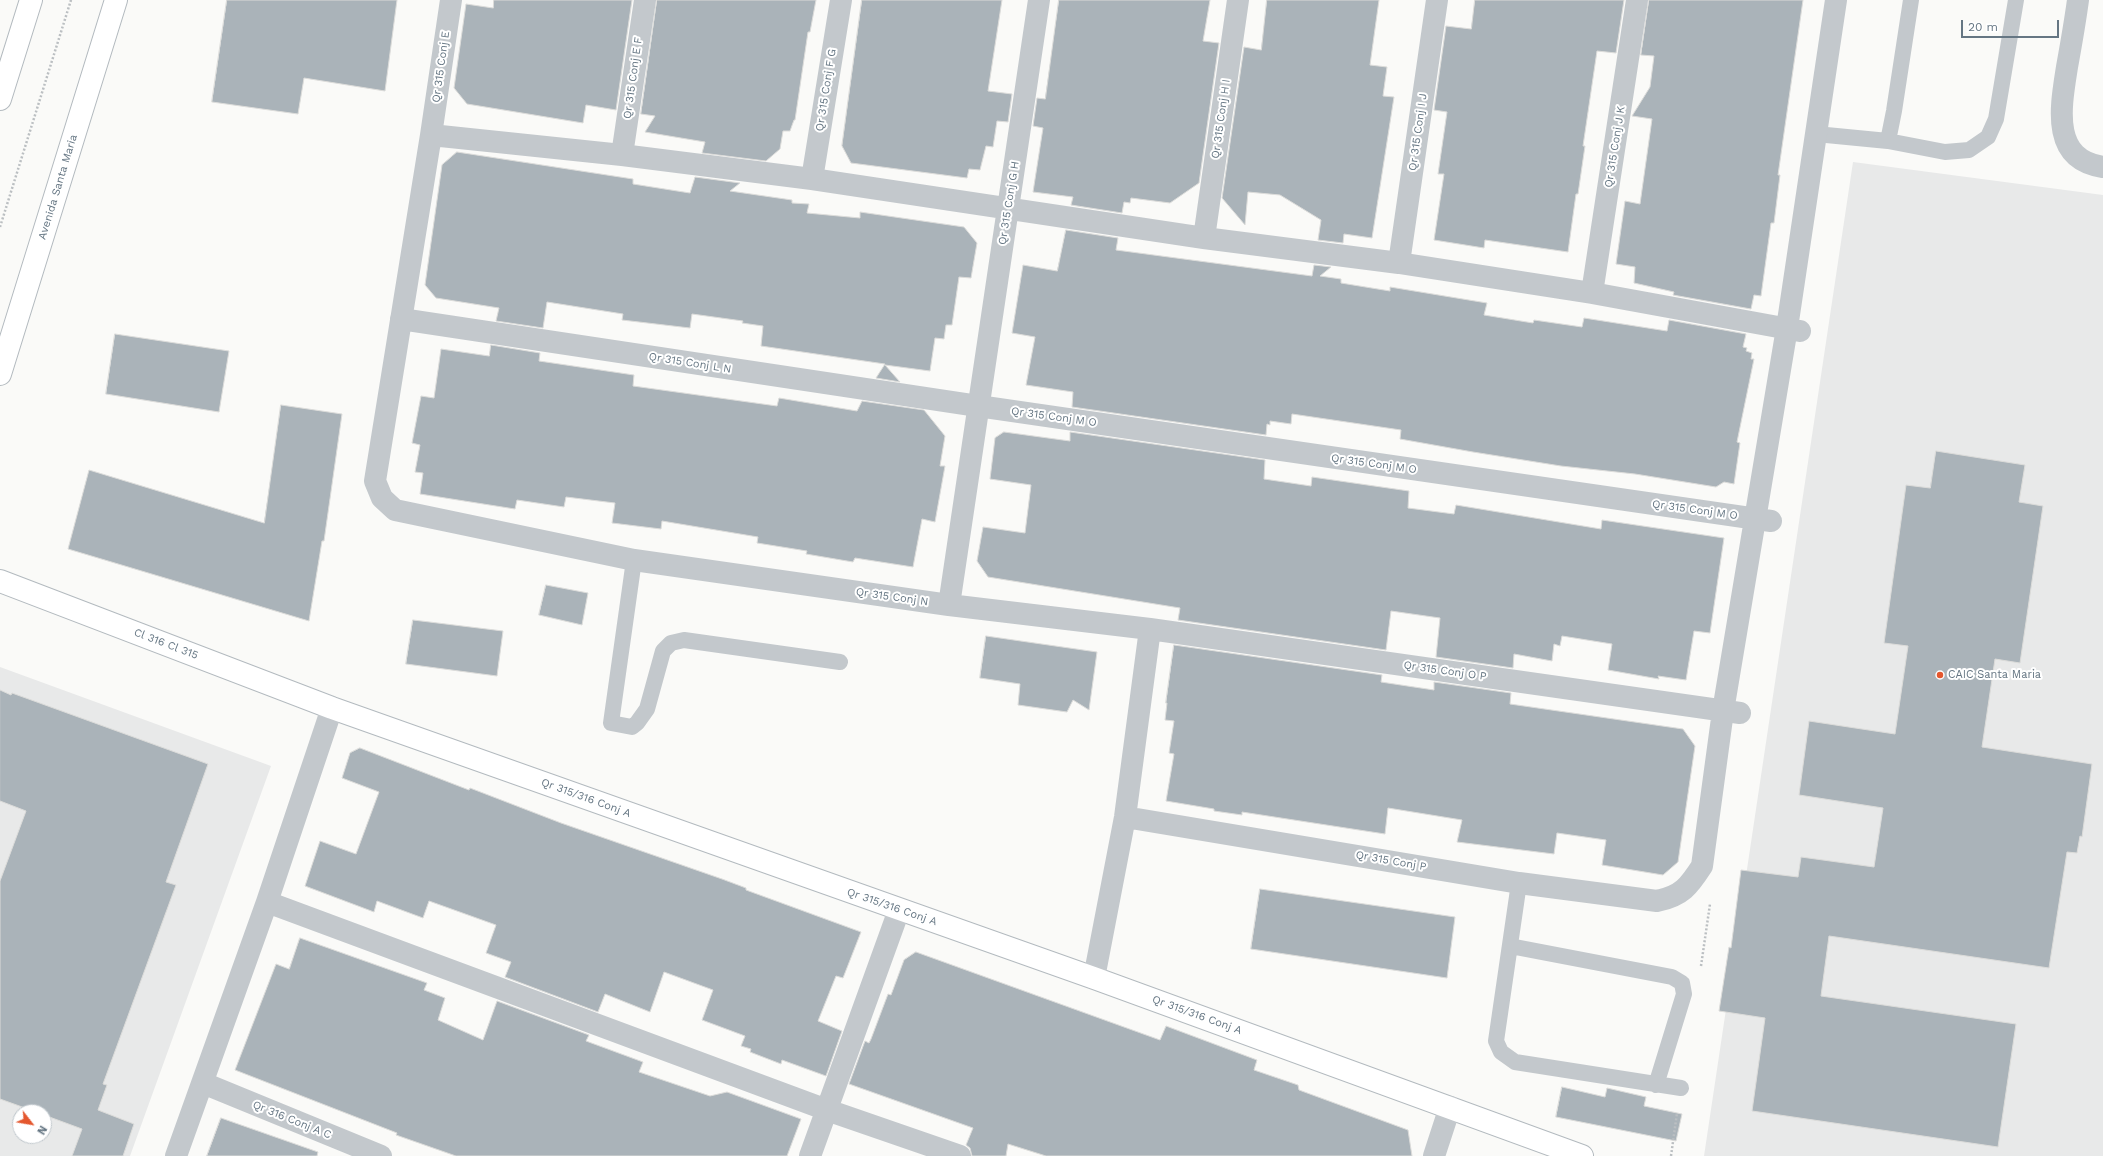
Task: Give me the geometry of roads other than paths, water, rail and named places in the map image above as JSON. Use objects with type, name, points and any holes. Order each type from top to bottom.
[{"type":"street","points":[[0,99],[31,0]]},
{"type":"street","name":"Avenida Santa Maria","points":[[0,374],[116,0]]},
{"type":"street","name":"Qr 315 Conj E","points":[[401,319],[451,0]]},
{"type":"street","name":"Qr 315 Conj E F","points":[[622,155],[645,0]]},
{"type":"street","name":"Qr 315 Conj F G","points":[[812,179],[840,0]]},
{"type":"street","name":"Qr 315 Conj G H","points":[[949,605],[1039,0]]},
{"type":"street","name":"Qr 315 Conj H I","points":[[1204,238],[1238,0]]},
{"type":"street","name":"Qr 315 Conj I J","points":[[1399,263],[1437,0]]},
{"type":"street","name":"Qr 315 Conj J K","points":[[1592,293],[1637,0]]},
{"type":"street","points":[[1732,712],[1794,329],[1816,134],[1836,0]]},
{"type":"street","points":[[2078,0],[2060,111],[2063,134],[2074,155],[2091,166],[2103,167]]},
{"type":"street","points":[[431,135],[622,155],[812,179],[1008,207],[1204,238],[1399,263],[1592,293],[1794,329]]},
{"type":"street","name":"Qr 315 Conj L N","points":[[401,319],[978,406]]},
{"type":"street","name":"Qr 315 Conj N","points":[[401,319],[375,481],[382,498],[395,510],[634,560],[949,605],[1150,629]]},
{"type":"street","name":"Qr 315 Conj M O","points":[[978,406],[1763,520]]},
{"type":"street","name":"Cl 316 Cl 315","points":[[0,581],[332,708]]},
{"type":"street","points":[[1094,978],[1125,817],[1150,629]]},
{"type":"street","name":"Qr 315 Conj O P","points":[[1150,629],[1732,712]]},
{"type":"street","points":[[176,1156],[267,902],[332,708]]},
{"type":"street","name":"Qr 315/316 Conj A","points":[[332,708],[1094,978],[1582,1156]]},
{"type":"street","name":"Qr 315 Conj P","points":[[1125,817],[1519,883],[1657,901],[1674,897],[1689,885],[1702,866],[1732,712]]},
{"type":"street","points":[[267,902],[827,1110],[960,1156]]},
{"type":"street","points":[[810,1156],[899,910]]},
{"type":"street","name":"Qr 316 Conj A C","points":[[203,1083],[381,1156]]},
{"type":"street","points":[[1434,1156],[1450,1107]]},
{"type":"lane","points":[[1888,141],[1911,0]]},
{"type":"lane","points":[[1816,134],[1888,141],[1945,152],[1969,150],[1988,138],[1996,119],[2016,0]]},
{"type":"lane","points":[[634,560],[611,723],[625,727],[632,727],[637,723],[647,709],[663,651],[671,643],[677,641],[684,640],[840,662]]},
{"type":"lane","points":[[1519,883],[1496,1042],[1501,1052],[1514,1062],[1681,1088]]},
{"type":"lane","points":[[1510,946],[1672,977],[1682,983],[1684,994],[1656,1085]]},
{"type":"place","name":"CAIC Santa Maria","points":[[1940,675]]}]
